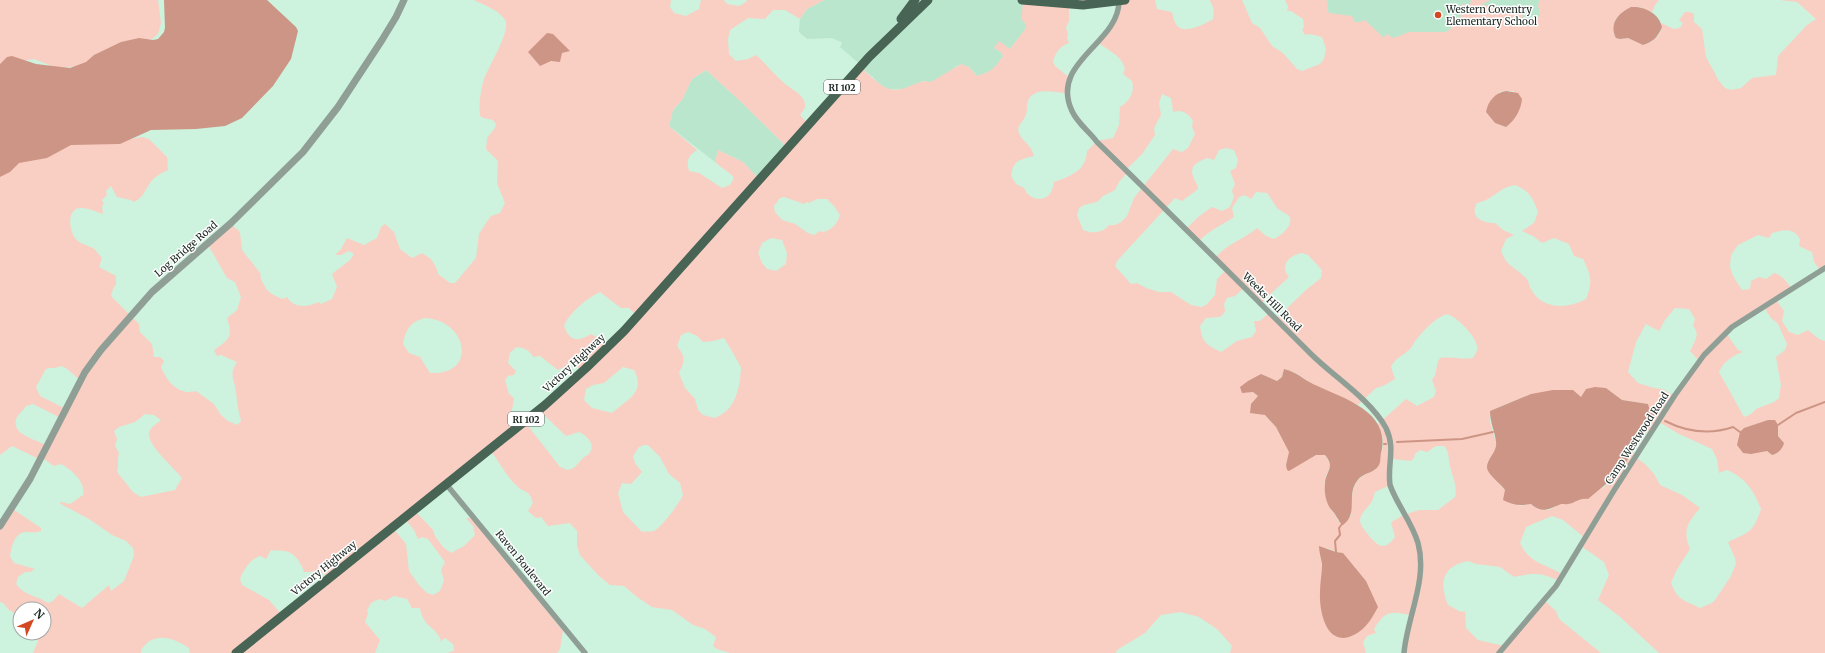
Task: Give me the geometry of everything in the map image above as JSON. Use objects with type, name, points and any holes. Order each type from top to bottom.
[{"type":"main road","name":"Victory Highway","points":[[236,653],[545,405],[586,368],[657,295],[883,42],[916,0]]},
{"type":"main road","name":"Victory Highway","points":[[883,42],[928,0]]},
{"type":"main road","points":[[1024,0],[1083,5],[1122,1]]},
{"type":"street","name":"Log Bridge Road","points":[[0,526],[30,479],[84,372],[123,322],[152,292],[231,223],[303,152],[338,107],[379,45],[396,17],[404,0]]},
{"type":"street","name":"Weeks Hill Road","points":[[1122,1],[1110,28],[1084,56],[1072,73],[1068,91],[1069,105],[1079,122],[1097,142],[1323,366],[1368,405],[1382,422],[1392,443],[1389,477],[1390,485],[1415,536],[1420,559],[1419,581],[1406,636],[1404,653]]},
{"type":"street","name":"Camp Westwood Road","points":[[1498,653],[1556,586],[1613,492],[1675,395],[1704,355],[1732,327],[1825,268]]},
{"type":"street","name":"Raven Boulevard","points":[[446,484],[585,653]]},
{"type":"shaded area","points":[[0,0],[158,0],[161,23],[158,34],[152,39],[125,46],[81,66],[57,68],[34,59],[21,61],[0,77]]},
{"type":"shaded area","points":[[164,0],[267,0],[296,27],[298,31],[291,59],[273,86],[242,118],[225,126],[196,129],[151,130],[120,144],[71,145],[47,158],[19,163],[10,172],[0,177],[0,64],[7,57],[12,56],[36,64],[70,68],[86,62],[94,55],[121,42],[139,38],[153,40],[158,39],[164,32],[165,28]]},
{"type":"shaded area","points":[[474,0],[671,0],[670,7],[674,13],[686,16],[699,9],[701,0],[724,0],[727,4],[739,6],[747,0],[824,0],[807,9],[800,19],[785,10],[773,10],[765,19],[748,18],[730,30],[728,39],[729,54],[736,61],[748,59],[756,55],[783,82],[802,97],[805,105],[804,110],[800,115],[809,125],[861,68],[883,86],[888,89],[895,90],[918,83],[928,81],[931,82],[961,64],[969,67],[977,76],[986,73],[995,67],[1003,56],[1001,52],[994,48],[999,41],[1010,49],[1026,28],[1026,24],[1021,19],[1023,3],[1058,0],[1155,0],[1157,9],[1172,12],[1175,23],[1179,27],[1189,29],[1200,26],[1213,19],[1214,10],[1210,0],[1242,0],[1252,23],[1260,28],[1272,46],[1283,53],[1297,69],[1302,71],[1320,64],[1324,59],[1326,49],[1322,37],[1310,34],[1305,35],[1302,30],[1304,27],[1303,19],[1291,11],[1287,11],[1288,6],[1285,0],[1326,0],[1328,2],[1327,9],[1329,13],[1352,16],[1355,22],[1365,20],[1384,38],[1386,34],[1394,38],[1409,32],[1445,32],[1450,30],[1453,21],[1460,27],[1461,4],[1470,5],[1471,0],[1490,0],[1481,5],[1523,8],[1522,26],[1533,25],[1540,15],[1538,5],[1540,0],[1659,0],[1652,12],[1639,7],[1616,18],[1614,34],[1620,39],[1628,38],[1643,45],[1653,40],[1659,34],[1661,31],[1661,23],[1674,29],[1680,28],[1683,23],[1679,20],[1685,12],[1690,12],[1694,14],[1694,22],[1702,29],[1706,57],[1719,81],[1725,88],[1731,90],[1741,88],[1752,78],[1776,75],[1778,56],[1807,25],[1816,19],[1797,2],[1780,0],[1825,0],[1825,267],[1821,271],[1814,262],[1812,252],[1799,246],[1800,239],[1797,235],[1788,230],[1772,233],[1769,238],[1758,235],[1738,245],[1731,255],[1730,267],[1733,276],[1742,290],[1750,289],[1751,281],[1759,277],[1766,279],[1774,273],[1782,277],[1792,289],[1776,300],[1784,311],[1782,321],[1789,332],[1798,335],[1808,330],[1819,339],[1825,341],[1825,653],[1659,653],[1619,616],[1598,600],[1609,575],[1604,562],[1581,546],[1585,538],[1563,520],[1552,516],[1526,527],[1520,543],[1532,559],[1560,573],[1559,581],[1537,574],[1514,577],[1500,567],[1476,564],[1468,561],[1459,563],[1448,571],[1444,583],[1445,597],[1448,605],[1461,612],[1465,611],[1466,628],[1478,640],[1504,646],[1545,601],[1556,611],[1559,619],[1601,653],[1405,653],[1411,615],[1389,613],[1382,618],[1374,629],[1376,633],[1367,636],[1363,642],[1366,653],[1230,653],[1232,646],[1217,629],[1199,617],[1180,612],[1161,615],[1145,633],[1117,650],[1116,653],[730,653],[717,649],[713,646],[716,637],[705,629],[693,625],[672,610],[652,607],[624,586],[610,585],[599,576],[580,555],[577,546],[577,531],[570,523],[548,526],[541,517],[536,518],[528,511],[533,503],[530,495],[513,482],[491,451],[415,511],[433,530],[435,536],[443,547],[451,553],[464,546],[475,535],[473,526],[466,518],[472,518],[563,631],[560,649],[557,653],[447,653],[454,651],[453,644],[445,638],[439,643],[441,640],[435,631],[424,620],[420,608],[412,608],[407,599],[394,596],[385,601],[379,599],[371,603],[367,610],[368,614],[365,622],[380,640],[375,653],[190,653],[189,648],[183,644],[170,639],[157,638],[146,644],[141,650],[141,653],[33,653],[38,641],[52,641],[52,601],[59,594],[82,608],[109,585],[111,591],[124,581],[134,556],[133,548],[126,541],[112,535],[89,519],[59,503],[70,504],[83,495],[80,481],[70,470],[61,464],[54,466],[41,457],[39,459],[12,446],[0,455],[0,173],[19,160],[78,141],[116,142],[142,137],[149,139],[167,157],[168,170],[154,179],[142,196],[137,200],[134,202],[117,197],[111,186],[106,191],[107,195],[102,200],[104,204],[102,206],[103,214],[82,208],[73,211],[70,220],[71,230],[77,240],[93,248],[102,258],[99,267],[116,276],[116,284],[111,296],[139,324],[140,332],[152,344],[154,357],[160,357],[164,361],[161,367],[170,383],[179,390],[190,392],[196,391],[214,404],[221,415],[228,421],[238,425],[241,420],[232,374],[237,362],[221,355],[217,356],[214,350],[224,343],[229,337],[230,329],[227,318],[237,310],[241,297],[235,282],[227,278],[207,243],[232,225],[240,232],[242,250],[261,274],[260,276],[262,281],[268,291],[283,299],[287,297],[293,304],[306,306],[319,302],[321,304],[332,299],[337,287],[332,274],[350,260],[354,254],[349,251],[341,255],[335,255],[341,249],[347,238],[364,245],[377,238],[381,227],[385,224],[394,232],[400,249],[412,258],[422,253],[431,259],[438,274],[450,283],[455,283],[476,258],[479,234],[491,216],[500,213],[505,203],[497,183],[498,161],[486,149],[487,138],[495,128],[496,124],[493,120],[480,116],[480,95],[483,82],[502,41],[506,25],[502,16],[491,8]],"holes":[[[1119,1],[1110,28],[1098,42],[1121,60],[1125,69],[1123,74],[1132,81],[1133,89],[1127,102],[1120,107],[1119,125],[1113,138],[1097,141],[1087,151],[1086,158],[1081,168],[1072,175],[1054,182],[1052,191],[1048,196],[1036,199],[1029,195],[1024,188],[1016,184],[1011,176],[1015,164],[1034,156],[1031,148],[1020,136],[1018,128],[1026,115],[1028,101],[1035,93],[1045,91],[1067,93],[1070,78],[1055,66],[1053,62],[1058,50],[1069,43],[1066,28],[1069,21],[1069,6]],[[706,70],[789,149],[760,180],[743,162],[718,150],[715,162],[730,173],[734,178],[730,185],[722,188],[699,173],[689,171],[688,159],[697,150],[669,126],[673,110],[682,100],[692,79]],[[1514,91],[1506,127],[1495,123],[1499,92]],[[1162,94],[1171,98],[1173,112],[1184,112],[1189,116],[1193,121],[1192,127],[1195,134],[1188,148],[1182,152],[1173,149],[1134,198],[1127,216],[1121,222],[1115,225],[1109,225],[1104,230],[1097,232],[1083,230],[1077,215],[1079,208],[1084,205],[1097,202],[1103,196],[1115,190],[1119,182],[1128,172],[1127,169],[1142,154],[1155,135],[1154,128],[1161,115],[1159,103]],[[1226,148],[1234,150],[1238,160],[1236,168],[1230,171],[1235,184],[1232,191],[1234,197],[1230,207],[1222,211],[1212,207],[1198,217],[1187,228],[1200,240],[1212,230],[1234,217],[1232,208],[1239,197],[1245,195],[1251,199],[1256,192],[1267,193],[1278,209],[1289,216],[1290,223],[1289,226],[1274,239],[1266,236],[1257,228],[1221,252],[1216,257],[1227,269],[1217,279],[1215,295],[1206,305],[1201,307],[1191,305],[1171,292],[1159,292],[1146,288],[1137,283],[1131,284],[1115,266],[1117,261],[1175,198],[1182,201],[1198,189],[1192,169],[1198,162],[1207,158],[1214,160],[1219,150]],[[1515,185],[1528,192],[1538,212],[1534,223],[1522,231],[1533,236],[1542,243],[1554,238],[1569,244],[1574,256],[1583,259],[1590,279],[1590,288],[1586,299],[1564,306],[1556,306],[1542,301],[1531,289],[1526,278],[1506,261],[1501,251],[1506,239],[1514,235],[1503,230],[1495,223],[1481,220],[1476,215],[1475,208],[1477,203],[1487,199],[1503,189]],[[784,197],[804,204],[817,199],[827,199],[840,215],[836,224],[832,228],[823,232],[820,231],[814,235],[808,233],[795,224],[782,220],[775,212],[774,206],[780,198]],[[771,238],[782,240],[787,253],[786,264],[776,271],[767,269],[762,263],[758,253],[762,243]],[[1302,253],[1308,255],[1322,270],[1321,278],[1306,290],[1277,318],[1270,312],[1260,321],[1254,321],[1256,331],[1252,337],[1237,341],[1221,352],[1206,343],[1202,336],[1200,326],[1206,318],[1220,317],[1225,312],[1224,304],[1227,298],[1235,296],[1244,288],[1262,302],[1289,277],[1286,273],[1285,265],[1297,254]],[[600,292],[621,308],[629,308],[637,316],[610,344],[591,334],[578,339],[572,338],[564,326],[566,321],[574,311]],[[1764,307],[1771,318],[1778,324],[1787,344],[1785,350],[1776,357],[1781,385],[1779,398],[1774,402],[1756,409],[1751,414],[1744,417],[1719,372],[1726,362],[1732,357],[1743,352],[1738,350],[1726,333]],[[1675,308],[1689,309],[1695,319],[1693,326],[1697,335],[1690,351],[1699,361],[1675,396],[1662,389],[1638,383],[1628,372],[1636,342],[1646,324],[1659,331],[1665,320]],[[1447,314],[1456,319],[1465,327],[1476,342],[1476,352],[1473,358],[1440,358],[1432,380],[1436,391],[1434,397],[1417,406],[1406,399],[1378,424],[1381,431],[1383,447],[1375,470],[1361,478],[1354,488],[1351,516],[1338,521],[1330,507],[1327,496],[1325,481],[1329,464],[1325,455],[1316,455],[1287,470],[1290,452],[1276,427],[1265,415],[1258,396],[1253,392],[1261,374],[1277,381],[1282,377],[1284,369],[1296,373],[1312,384],[1358,405],[1376,388],[1395,379],[1391,367],[1393,364],[1410,349],[1423,332],[1438,318]],[[425,318],[440,321],[451,328],[458,337],[462,347],[461,357],[456,366],[445,372],[430,373],[420,357],[409,353],[403,344],[407,330],[412,324]],[[688,332],[697,336],[703,342],[724,338],[741,368],[739,386],[735,398],[726,412],[715,418],[703,415],[698,410],[695,399],[685,388],[679,373],[684,359],[677,346],[681,335]],[[516,347],[526,349],[533,357],[540,356],[558,370],[574,362],[582,373],[541,412],[566,436],[579,432],[585,435],[591,443],[592,449],[588,455],[573,468],[568,470],[560,467],[525,422],[515,428],[508,417],[512,410],[514,398],[509,394],[505,380],[508,376],[514,375],[516,371],[508,363],[510,353]],[[60,366],[66,368],[80,380],[64,408],[40,396],[36,387],[46,369]],[[623,367],[634,370],[638,384],[637,390],[634,394],[612,413],[592,408],[584,400],[586,389],[593,385],[604,383]],[[1606,388],[1622,400],[1648,404],[1646,420],[1642,424],[1641,429],[1645,434],[1659,422],[1679,434],[1712,449],[1717,459],[1719,473],[1727,470],[1734,473],[1744,481],[1752,491],[1761,509],[1753,527],[1746,533],[1728,542],[1736,564],[1731,576],[1715,600],[1712,603],[1700,608],[1679,597],[1671,583],[1676,571],[1690,549],[1686,537],[1686,531],[1689,522],[1700,508],[1682,495],[1660,485],[1654,474],[1646,465],[1632,454],[1618,474],[1604,487],[1568,504],[1560,504],[1549,510],[1538,509],[1531,504],[1519,506],[1488,471],[1487,463],[1496,450],[1496,443],[1490,422],[1490,411],[1531,394],[1581,397]],[[33,404],[61,418],[47,445],[25,436],[17,428],[17,417],[26,406]],[[145,414],[154,415],[161,420],[151,429],[149,433],[152,444],[156,450],[182,478],[175,490],[141,497],[133,492],[117,472],[119,453],[115,446],[117,439],[114,431],[119,427],[135,422]],[[1778,425],[1778,436],[1784,443],[1772,455],[1767,451]],[[648,445],[660,457],[669,474],[680,483],[683,495],[666,520],[654,531],[642,532],[623,512],[618,493],[622,483],[631,484],[642,472],[635,463],[633,456],[639,447]],[[1436,446],[1444,446],[1446,448],[1455,485],[1455,497],[1438,510],[1419,510],[1404,515],[1391,522],[1395,537],[1385,546],[1379,545],[1363,528],[1360,522],[1361,517],[1372,501],[1375,492],[1390,485],[1392,459],[1411,461],[1415,454],[1420,450],[1427,452]],[[405,519],[414,530],[418,539],[422,537],[428,539],[445,562],[441,570],[444,580],[440,591],[433,595],[427,593],[409,571],[406,544],[393,528]],[[1327,548],[1343,553],[1346,557],[1322,609],[1320,554]],[[271,550],[288,552],[297,558],[304,572],[319,570],[329,579],[283,616],[269,600],[242,585],[240,579],[243,572],[251,562],[260,556],[266,559]]]},
{"type":"shaded area","points":[[824,0],[1058,0],[1026,24],[1026,28],[1010,49],[999,42],[994,48],[1001,52],[1003,56],[994,69],[990,72],[977,76],[969,67],[958,65],[951,71],[931,82],[923,81],[905,89],[889,89],[878,84],[873,77],[861,68],[862,66],[840,47],[842,44],[841,42],[832,38],[807,39],[799,32],[800,19],[807,9]]},
{"type":"shaded area","name":"Western Coventry Elementary School","points":[[1311,0],[1551,0],[1547,29],[1372,55]]},
{"type":"shaded area","points":[[1631,7],[1646,9],[1658,18],[1662,27],[1655,39],[1643,45],[1628,38],[1616,38],[1614,33],[1614,24],[1622,12]]},
{"type":"shaded area","points":[[547,33],[553,34],[570,51],[562,53],[560,62],[551,61],[540,66],[528,52]]},
{"type":"shaded area","points":[[706,70],[789,149],[760,180],[743,162],[718,150],[715,162],[669,126],[673,110],[682,100],[692,79]]},
{"type":"shaded area","points":[[1506,91],[1518,93],[1522,99],[1517,114],[1506,127],[1495,123],[1486,112],[1488,104],[1493,98]]},
{"type":"shaded area","points":[[1284,369],[1293,372],[1313,384],[1362,408],[1372,416],[1379,426],[1382,439],[1380,464],[1377,468],[1362,476],[1357,481],[1352,492],[1352,509],[1348,520],[1343,525],[1326,500],[1325,480],[1330,463],[1325,455],[1316,455],[1289,471],[1287,470],[1286,465],[1289,452],[1276,427],[1265,415],[1250,413],[1251,404],[1258,396],[1253,392],[1242,393],[1240,387],[1248,381],[1261,374],[1277,381],[1282,377]]},
{"type":"shaded area","points":[[1595,387],[1606,388],[1622,400],[1648,404],[1651,414],[1642,424],[1641,429],[1645,434],[1618,474],[1588,499],[1561,504],[1544,510],[1538,509],[1531,504],[1513,504],[1503,500],[1505,490],[1490,474],[1487,467],[1496,446],[1490,411],[1531,394],[1553,390],[1573,390],[1581,397],[1586,389]]},
{"type":"shaded area","points":[[1768,420],[1775,420],[1778,425],[1778,436],[1784,443],[1781,449],[1772,455],[1767,451],[1751,454],[1743,453],[1737,445],[1740,432],[1744,428]]},
{"type":"shaded area","points":[[11,508],[41,528],[41,531],[39,532],[24,532],[17,536],[13,543],[10,556],[14,563],[35,569],[30,572],[25,572],[18,577],[16,584],[23,591],[44,601],[12,601],[12,612],[0,602],[0,525]]},
{"type":"shaded area","points":[[1319,546],[1343,553],[1366,581],[1378,607],[1370,621],[1363,629],[1349,637],[1341,638],[1334,635],[1325,624],[1322,616],[1320,589],[1322,564]]},
{"type":"waterway","points":[[1778,425],[1796,413],[1825,402]]},
{"type":"waterway","points":[[1651,414],[1655,416]]},
{"type":"waterway","points":[[1665,421],[1690,430],[1707,432],[1733,427],[1740,432]]},
{"type":"waterway","points":[[1397,442],[1462,439],[1493,432]]},
{"type":"waterway","points":[[1336,552],[1335,541],[1340,535],[1339,528],[1342,524]]},
{"type":"place","name":"Western Coventry Elementary School","points":[[1438,15]]}]
